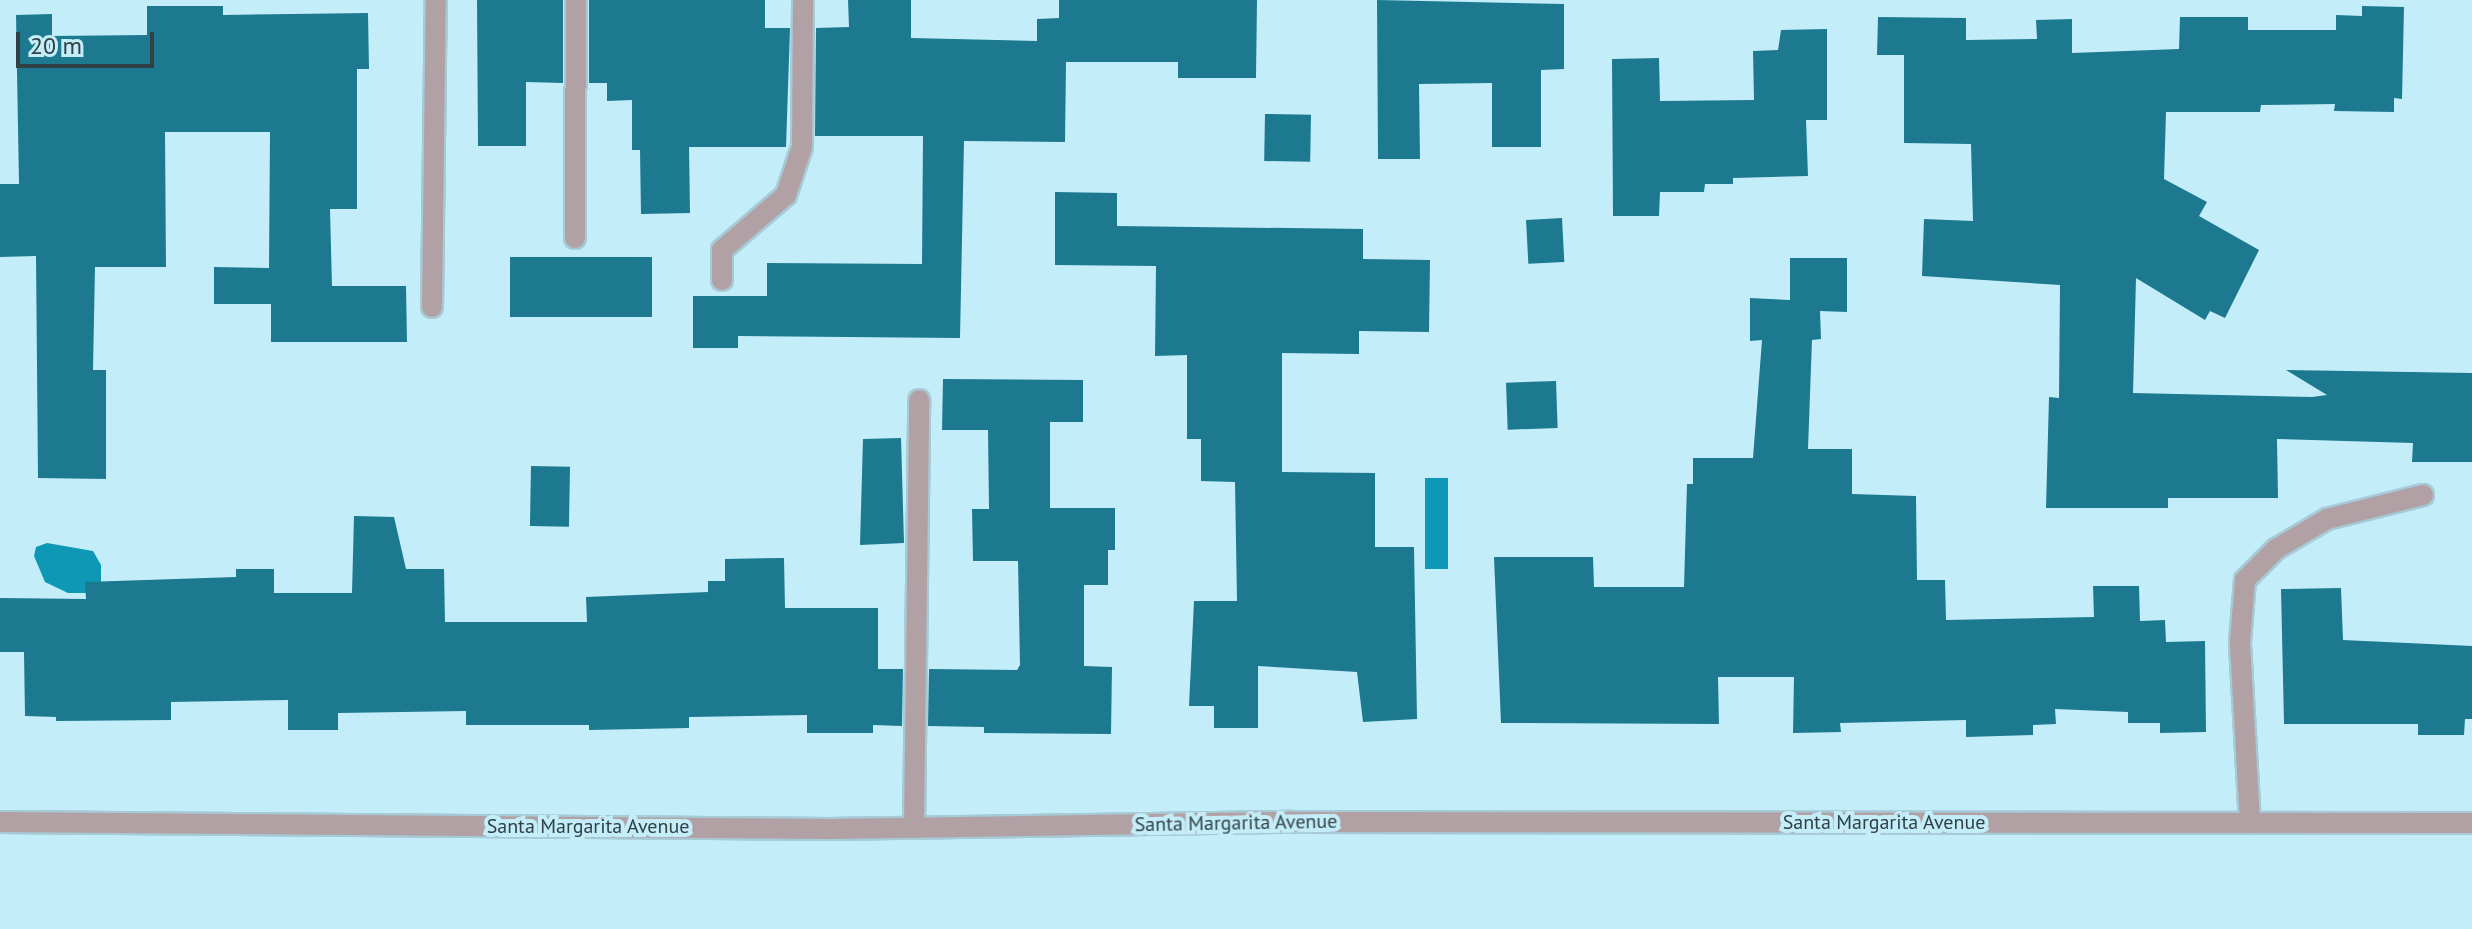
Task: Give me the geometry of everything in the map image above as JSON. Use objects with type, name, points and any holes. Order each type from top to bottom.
[{"type":"street","points":[[432,307],[436,0]]},
{"type":"street","points":[[575,238],[576,0]]},
{"type":"street","points":[[722,280],[722,250],[786,195],[802,147],[803,0]]},
{"type":"street","points":[[914,828],[919,400]]},
{"type":"street","points":[[2250,823],[2240,642],[2245,580],[2276,549],[2327,519],[2423,495]]},
{"type":"street","name":"Santa Margarita Avenue","points":[[0,822],[914,828],[1284,822],[2472,823]]},
{"type":"water","points":[[1425,478],[1448,478],[1448,569],[1425,569]]},
{"type":"water","points":[[47,543],[93,551],[101,565],[101,582],[86,593],[68,593],[45,582],[34,556],[36,547]]},
{"type":"building","points":[[477,0],[563,0],[563,83],[526,82],[526,146],[478,146]]},
{"type":"building","points":[[589,0],[765,0],[765,28],[790,28],[786,147],[689,147],[690,213],[641,214],[640,150],[632,150],[632,100],[607,101],[607,83],[589,83]]},
{"type":"building","points":[[848,0],[911,0],[911,38],[1037,41],[1037,19],[1059,18],[1059,0],[1257,0],[1256,78],[1178,78],[1178,62],[1066,62],[1065,142],[964,141],[960,338],[738,336],[738,348],[693,348],[693,296],[767,296],[767,263],[922,264],[923,136],[815,136],[816,28],[849,27]]},
{"type":"building","points":[[1377,0],[1564,4],[1564,69],[1541,70],[1541,147],[1492,147],[1492,83],[1419,84],[1420,159],[1378,159]]},
{"type":"building","points":[[147,6],[223,6],[223,15],[368,13],[369,69],[357,69],[357,209],[330,209],[332,286],[406,286],[407,342],[271,342],[271,304],[214,304],[214,267],[269,268],[270,132],[165,132],[166,267],[95,267],[93,370],[106,370],[106,479],[38,478],[36,256],[0,257],[0,184],[19,184],[16,15],[52,14],[52,36],[147,35]]},
{"type":"building","points":[[2362,6],[2404,7],[2402,99],[2394,98],[2394,112],[2334,111],[2335,104],[2261,105],[2260,112],[2166,112],[2164,179],[2207,202],[2199,216],[2259,250],[2225,318],[2210,311],[2205,320],[2136,278],[2133,393],[2312,397],[2327,395],[2286,370],[2472,373],[2472,462],[2412,462],[2413,443],[2277,439],[2278,498],[2168,498],[2168,508],[2046,508],[2049,397],[2059,398],[2060,285],[1922,276],[1924,219],[1973,221],[1971,144],[1904,143],[1904,55],[1877,55],[1878,17],[1966,18],[1966,40],[2037,39],[2036,20],[2072,19],[2072,53],[2179,49],[2180,17],[2248,17],[2248,30],[2336,30],[2336,15],[2362,16]]},
{"type":"building","points":[[1827,29],[1827,120],[1806,120],[1808,176],[1733,178],[1733,184],[1705,184],[1704,192],[1660,192],[1659,216],[1613,216],[1612,59],[1659,58],[1660,101],[1754,100],[1753,51],[1778,50],[1781,30]]},
{"type":"building","points":[[1265,114],[1311,115],[1310,162],[1264,161]]},
{"type":"building","points":[[1055,192],[1117,193],[1117,226],[1363,229],[1363,259],[1430,260],[1429,332],[1359,331],[1359,354],[1282,353],[1282,472],[1375,473],[1375,547],[1414,547],[1417,719],[1363,722],[1357,672],[1258,666],[1258,728],[1214,728],[1214,706],[1189,706],[1194,601],[1237,601],[1235,482],[1201,481],[1201,439],[1187,439],[1187,355],[1155,356],[1156,266],[1055,265]]},
{"type":"building","points":[[1562,218],[1564,262],[1528,264],[1526,220]]},
{"type":"building","points":[[510,257],[652,257],[652,317],[510,317]]},
{"type":"building","points":[[1790,258],[1847,258],[1847,312],[1820,311],[1821,339],[1812,340],[1808,449],[1852,449],[1852,494],[1916,496],[1917,580],[1945,580],[1946,620],[2094,617],[2093,586],[2139,586],[2140,621],[2165,620],[2166,642],[2205,641],[2206,732],[2160,733],[2160,723],[2128,723],[2128,712],[2055,709],[2056,724],[2033,725],[2033,735],[1966,737],[1966,720],[1840,723],[1841,732],[1793,733],[1794,677],[1718,677],[1719,724],[1501,723],[1494,557],[1593,557],[1594,587],[1684,587],[1687,484],[1693,484],[1693,458],[1753,458],[1762,340],[1750,341],[1750,298],[1790,300]]},
{"type":"building","points":[[943,379],[1083,380],[1083,422],[1050,422],[1050,508],[1115,508],[1115,550],[1108,550],[1108,585],[1084,585],[1084,666],[1112,667],[1111,734],[984,733],[984,727],[928,726],[929,669],[1017,670],[1020,665],[1018,561],[973,561],[972,509],[989,509],[988,430],[942,430]]},
{"type":"building","points":[[1556,381],[1558,428],[1508,430],[1506,383]]},
{"type":"building","points":[[901,438],[904,543],[860,545],[863,439]]},
{"type":"building","points":[[531,466],[570,467],[569,527],[530,526]]},
{"type":"building","points":[[354,516],[394,517],[406,569],[444,569],[445,622],[587,622],[586,597],[708,592],[708,581],[725,581],[725,559],[784,558],[785,608],[878,608],[878,669],[903,669],[902,726],[873,725],[873,733],[807,733],[807,715],[689,717],[689,728],[589,730],[589,725],[466,725],[466,711],[338,713],[338,730],[288,730],[288,700],[171,702],[171,720],[56,721],[56,717],[25,716],[24,652],[0,652],[0,598],[86,599],[85,582],[236,577],[236,569],[274,569],[274,593],[352,593]]},
{"type":"building","points":[[2341,588],[2343,640],[2472,646],[2472,719],[2465,719],[2464,735],[2418,735],[2418,724],[2284,724],[2281,589]]}]
